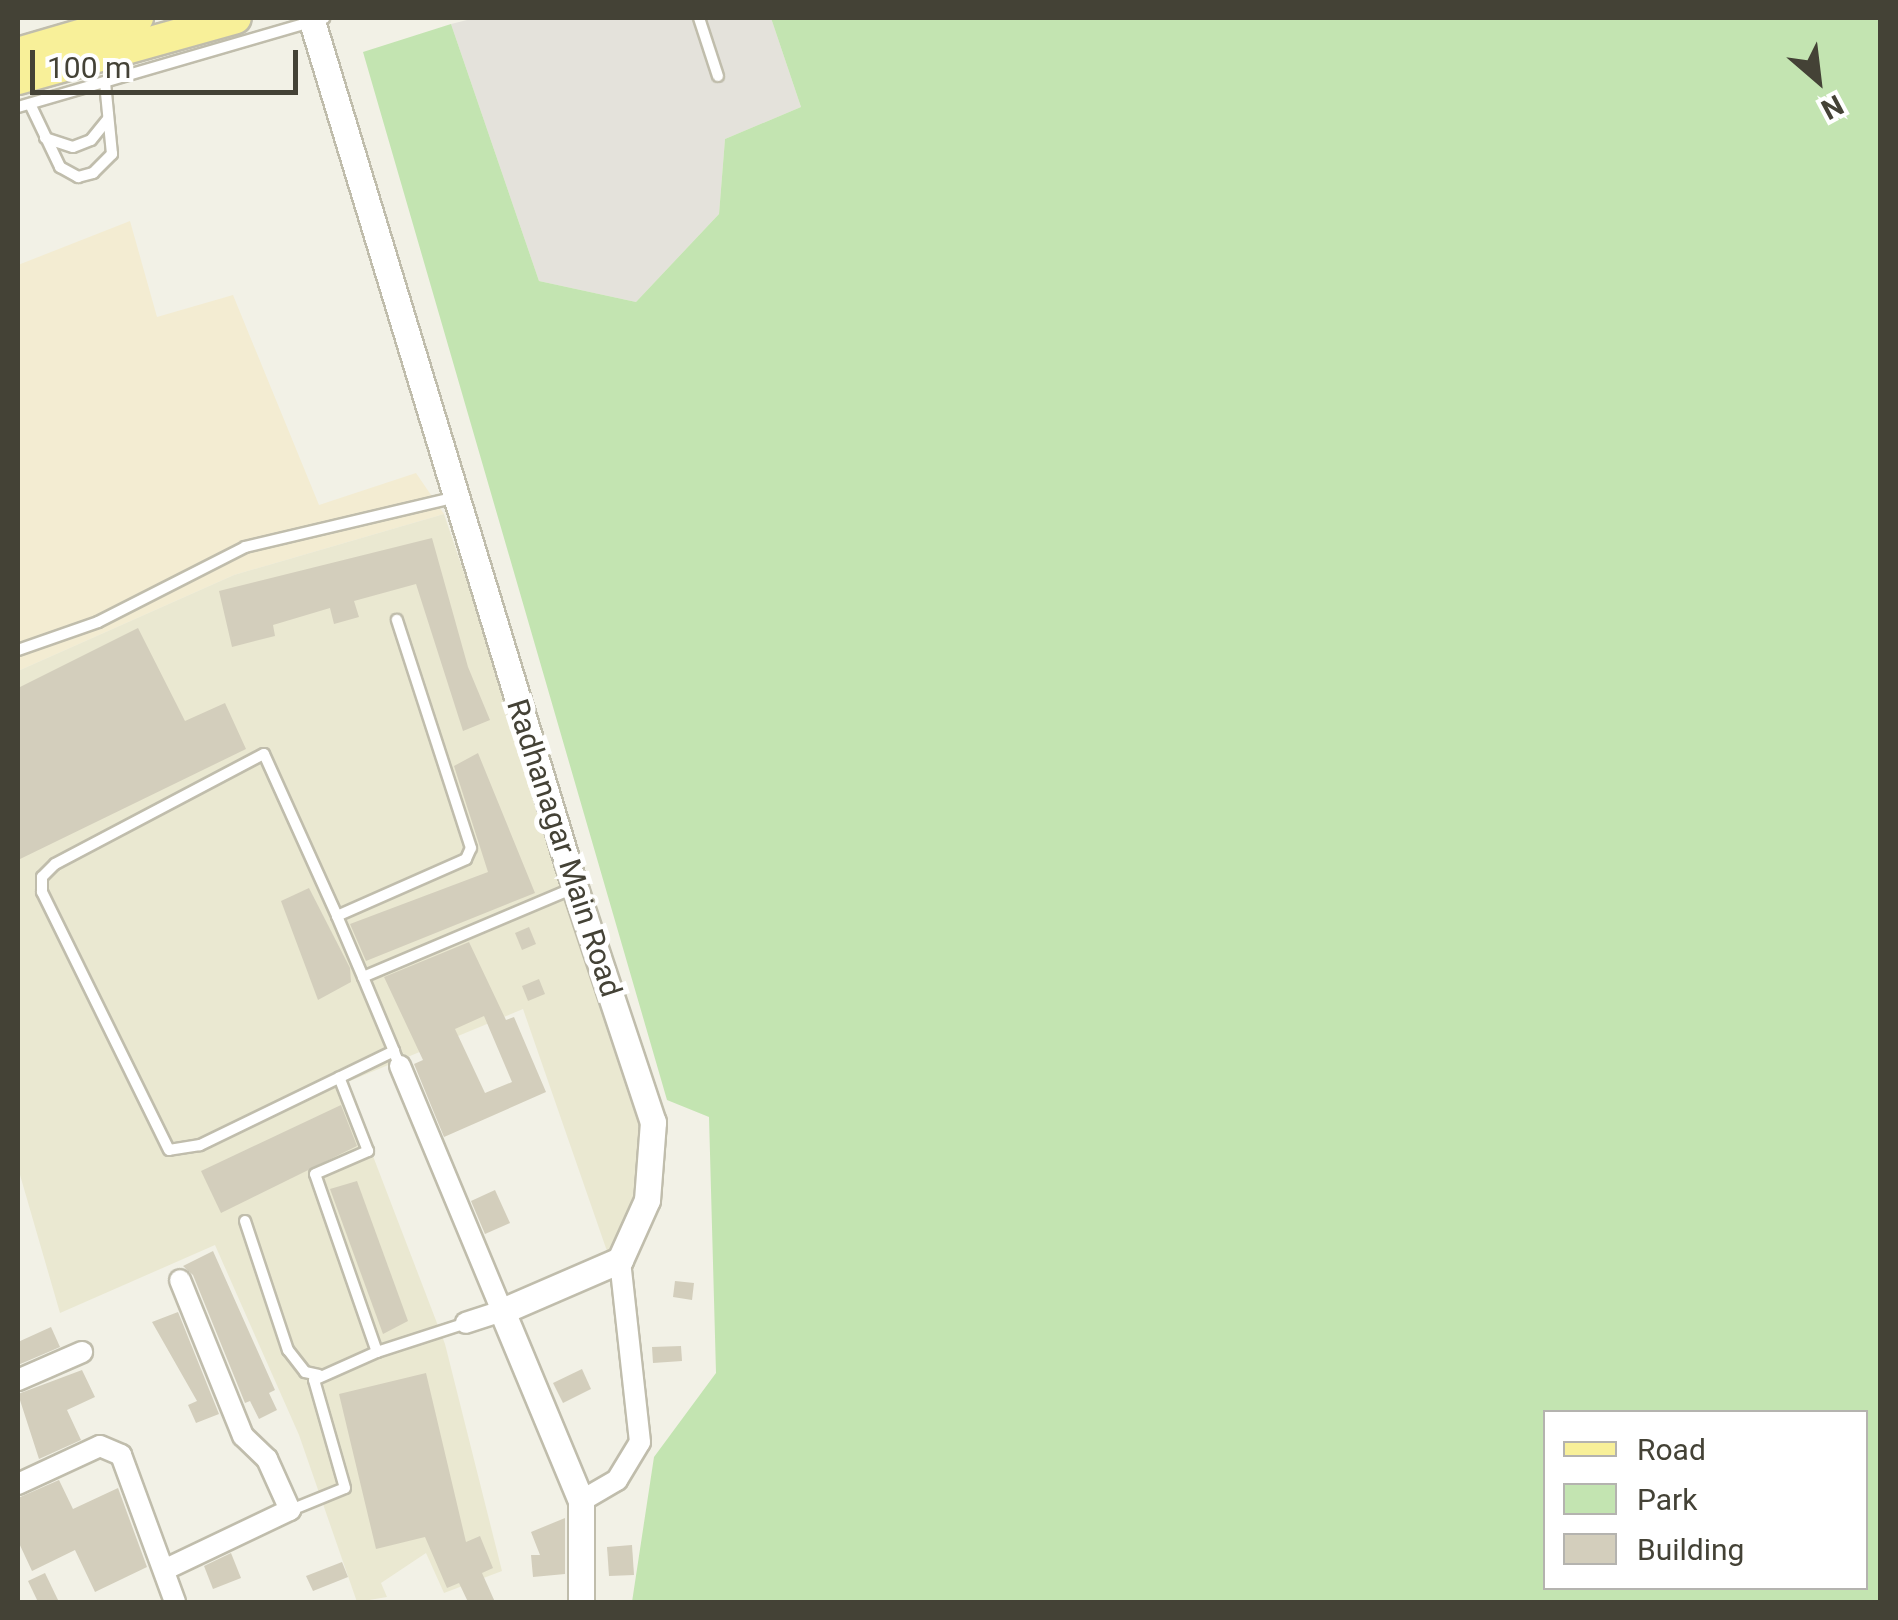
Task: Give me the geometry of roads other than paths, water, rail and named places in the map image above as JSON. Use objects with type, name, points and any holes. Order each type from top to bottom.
[{"type":"main road","points":[[18,53],[138,18]]},
{"type":"main road","points":[[22,97],[236,18]]},
{"type":"street","name":"Radhanagar Main Road","points":[[316,19],[574,888],[653,1122],[647,1200],[620,1260]]},
{"type":"street","points":[[397,1059],[580,1501],[581,1602]]},
{"type":"street","points":[[466,1323],[502,1312],[513,1301],[620,1260],[640,1442],[618,1480],[580,1501]]},
{"type":"street","points":[[164,1570],[290,1510],[267,1458],[243,1436],[180,1280]]},
{"type":"street","points":[[18,1380],[82,1352]]},
{"type":"street","points":[[18,1484],[100,1446],[121,1455],[176,1602]]},
{"type":"lane","points":[[699,18],[718,76]]},
{"type":"lane","points":[[105,82],[112,154],[93,173],[78,176],[60,168],[22,97],[105,82],[316,19]]},
{"type":"lane","points":[[45,138],[73,148],[92,140],[109,118]]},
{"type":"lane","points":[[18,650],[98,622],[245,548],[455,497]]},
{"type":"lane","points":[[337,916],[466,859],[471,848],[397,620]]},
{"type":"lane","points":[[264,754],[364,977],[397,1059],[339,1078],[200,1145],[169,1150],[41,882],[55,864],[264,754]]},
{"type":"lane","points":[[364,977],[574,888]]},
{"type":"lane","points":[[339,1078],[368,1151],[314,1174],[377,1352]]},
{"type":"lane","points":[[245,1220],[288,1350],[305,1372],[319,1375]]},
{"type":"lane","points":[[290,1510],[346,1488],[312,1385],[319,1375],[466,1323]]}]
